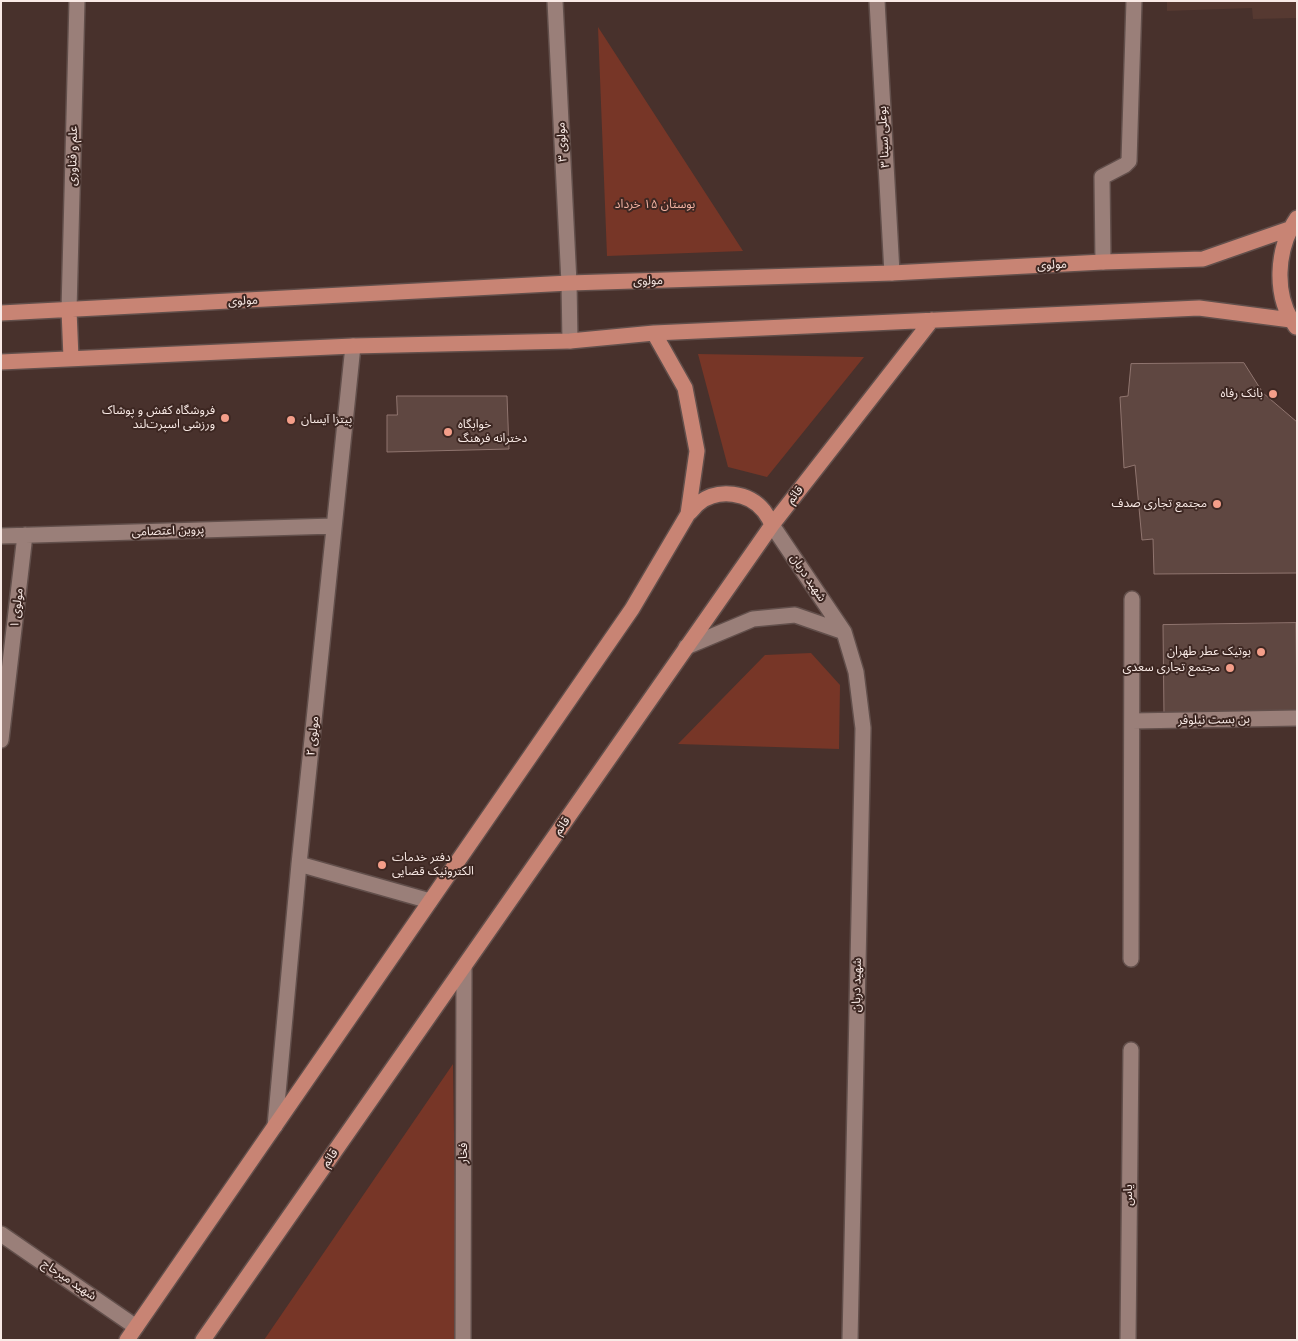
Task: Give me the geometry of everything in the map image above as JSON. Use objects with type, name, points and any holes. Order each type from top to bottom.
[{"type":"main road","name":"مولوی","points":[[1,313],[569,284],[892,273],[1103,262],[1203,260],[1293,224]]},
{"type":"main road","points":[[1293,224],[1280,259],[1280,282],[1281,290],[1294,324]]},
{"type":"main road","points":[[1,362],[353,346],[570,341],[654,332],[1199,308],[1294,324]]},
{"type":"main road","points":[[69,310],[71,358]]},
{"type":"main road","name":"قائم","points":[[203,1340],[772,525],[932,320]]},
{"type":"main road","points":[[654,332],[685,388],[697,451],[688,514]]},
{"type":"main road","points":[[128,1340],[632,609],[688,514],[700,502],[708,498],[716,495],[733,494],[750,499],[763,510],[772,525]]},
{"type":"street","name":"علم و فناوری","points":[[69,310],[76,1]]},
{"type":"street","name":"مولوی ۳","points":[[555,1],[569,284],[570,341]]},
{"type":"street","name":"بوعلی سینا ۳","points":[[877,1],[892,273]]},
{"type":"street","points":[[1103,262],[1102,178],[1129,161],[1134,1]]},
{"type":"street","name":"مولوی ۲","points":[[275,1126],[299,864],[353,346]]},
{"type":"street","name":"شهید دربان","points":[[772,525],[844,632],[856,672],[863,728],[850,1340]]},
{"type":"street","name":"پروین اعتصامی","points":[[1,536],[334,526]]},
{"type":"street","name":"مولوی ۱","points":[[1,740],[26,535]]},
{"type":"street","points":[[1131,959],[1132,599]]},
{"type":"street","name":"شهید دربان","points":[[686,647],[753,619],[795,615],[844,632]]},
{"type":"street","name":"بن بست نیلوفر","points":[[1132,721],[1297,718]]},
{"type":"street","points":[[299,864],[430,901]]},
{"type":"street","name":"فخار","points":[[463,1340],[464,967]]},
{"type":"street","name":"یاس","points":[[1128,1340],[1130,1050]]},
{"type":"street","name":"شهید میرحاج","points":[[1,1234],[136,1327]]},
{"type":"shaded area","points":[[1167,1],[1297,1],[1297,18],[1253,19],[1252,8],[1167,11]]},
{"type":"green space","name":"بوستان ۱۵ خرداد","points":[[598,27],[743,251],[607,256]]},
{"type":"green space","points":[[698,354],[864,357],[767,477],[728,467]]},
{"type":"green space","points":[[811,653],[840,685],[839,749],[678,744],[765,655]]},
{"type":"green space","points":[[453,1064],[457,1340],[264,1340]]},
{"type":"building","name":"مجتمع تجاری صدف","points":[[1244,363],[1263,393],[1297,422],[1297,573],[1154,574],[1153,539],[1142,540],[1135,465],[1124,468],[1120,397],[1128,396],[1131,364]]},
{"type":"building","name":"خوابگاه دخترانه فرهنگ","points":[[397,396],[507,396],[509,449],[387,452],[387,415],[397,415]]},
{"type":"building","name":"مجتمع تجاری سعدی","points":[[1296,623],[1297,714],[1164,716],[1163,625]]},
{"type":"place","name":"بانک رفاه","points":[[1273,394]]},
{"type":"place","name":"فروشگاه کفش و پوشاک ورزشی اسپرت‌لند","points":[[225,418]]},
{"type":"place","name":"پیتزا آیسان","points":[[291,420]]},
{"type":"place","name":"خوابگاه دخترانه فرهنگ","points":[[448,432]]},
{"type":"place","name":"مجتمع تجاری صدف","points":[[1217,504]]},
{"type":"place","name":"بوتیک عطر طهران","points":[[1261,652]]},
{"type":"place","name":"مجتمع تجاری سعدی","points":[[1230,668]]},
{"type":"place","name":"دفتر خدمات الکترونیک قضایی","points":[[382,865]]}]
